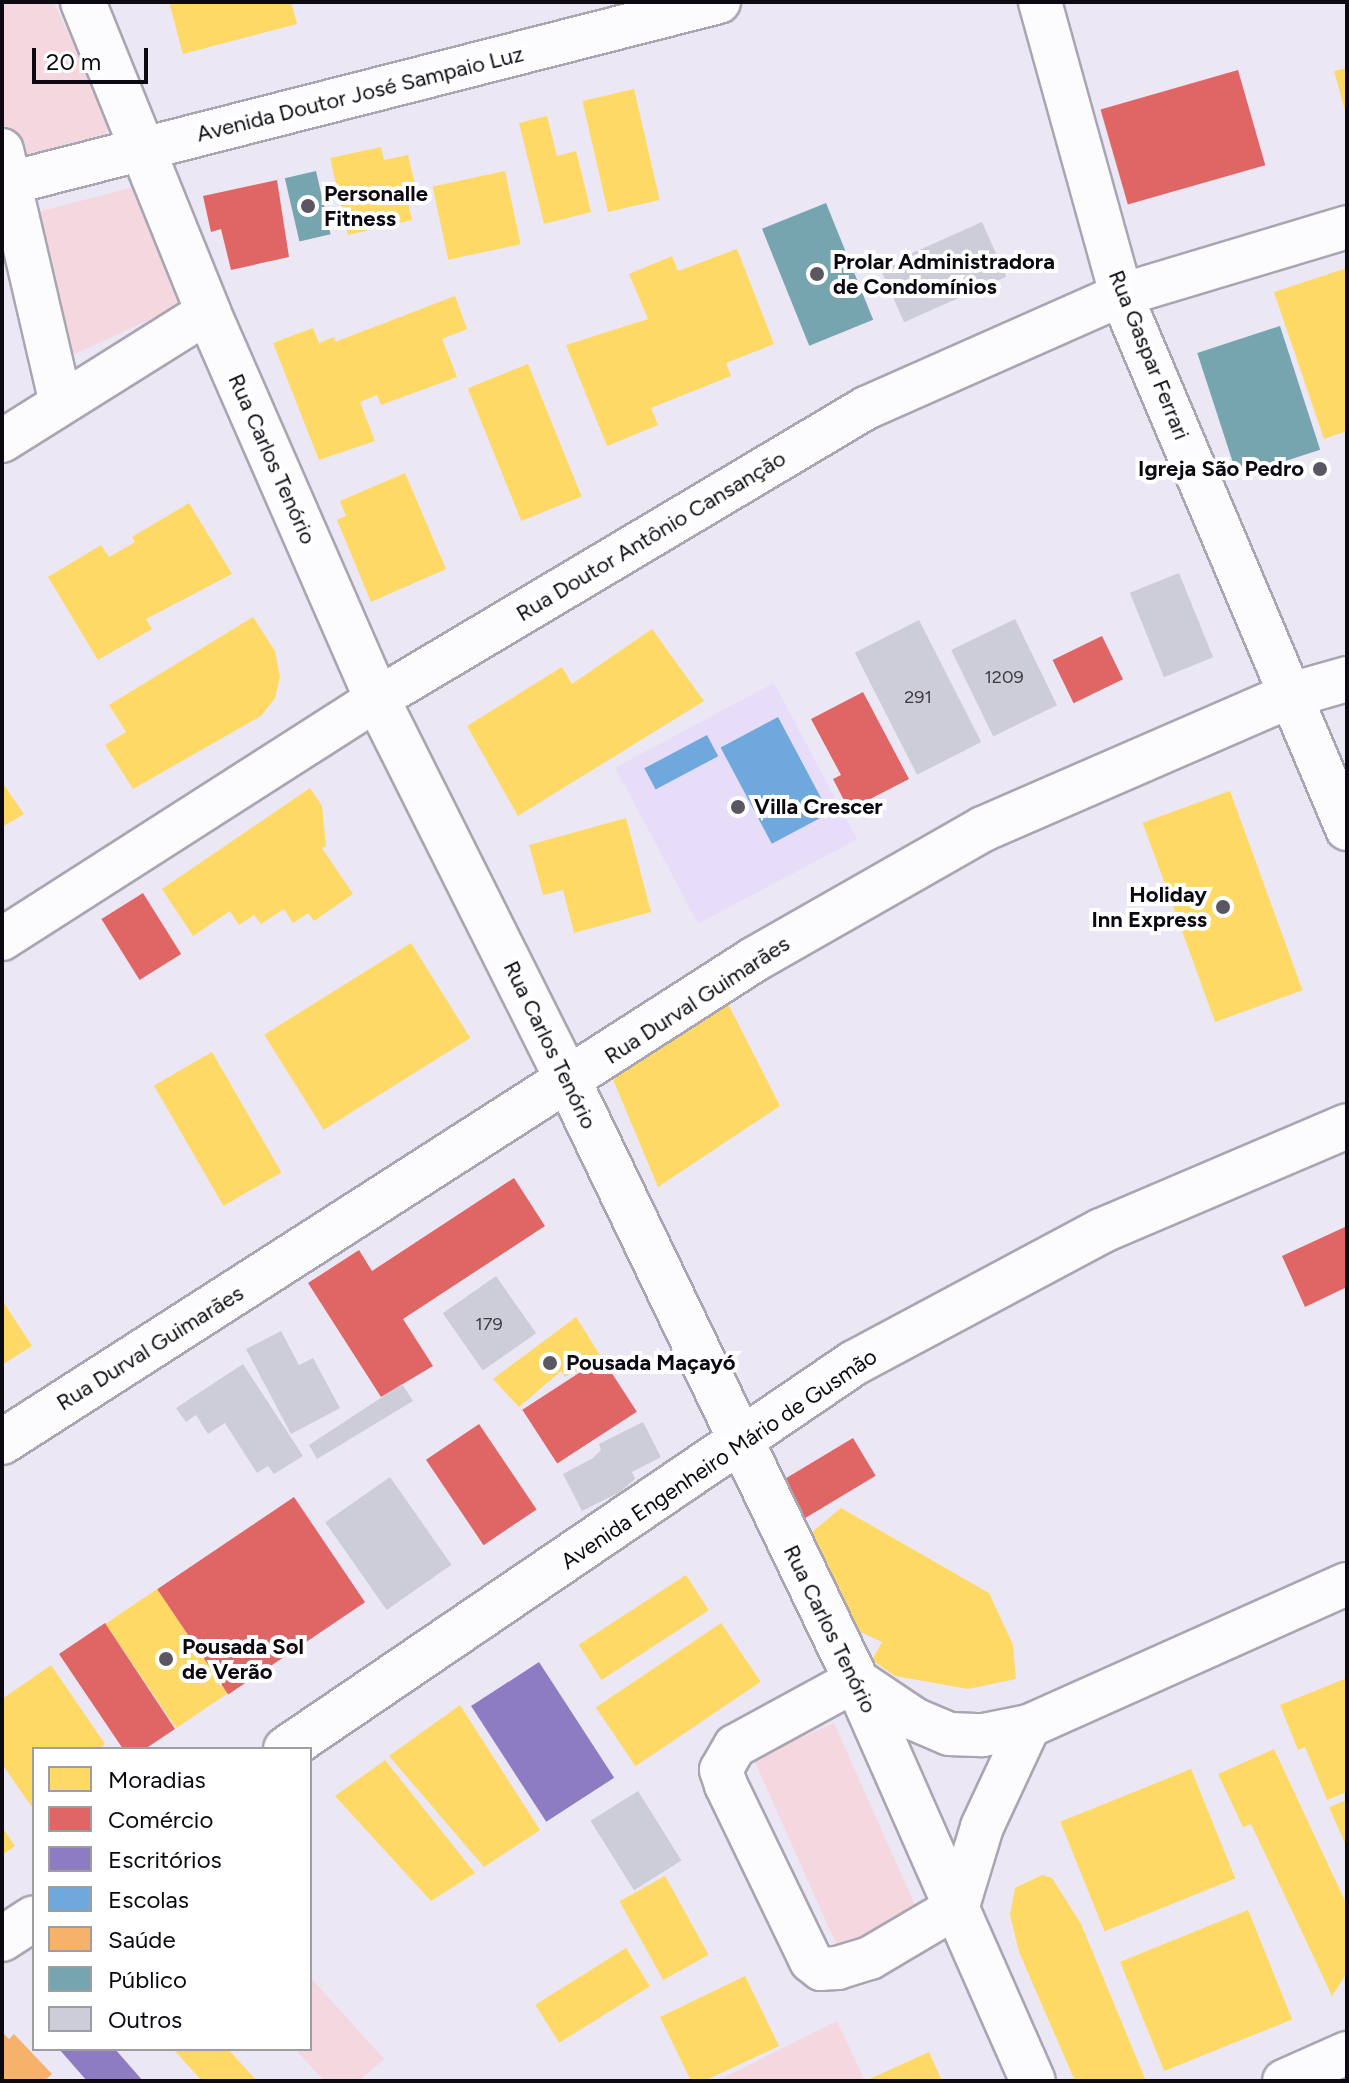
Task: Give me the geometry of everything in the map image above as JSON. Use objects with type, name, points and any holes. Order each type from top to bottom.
[{"type":"street","name":"Rua Carlos Tenório","points":[[83,2],[146,148],[208,312],[377,699],[569,1082],[740,1445],[856,1680],[1033,2081]]},
{"type":"street","name":"Avenida Doutor José Sampaio Luz","points":[[5,173],[146,148],[719,2]]},
{"type":"street","name":"Rua Gaspar Ferrari","points":[[1040,2],[1121,295],[1347,829]]},
{"type":"street","points":[[5,173],[61,403]]},
{"type":"street","name":"Rua Doutor Antônio Cansanção","points":[[2,939],[377,699],[866,408],[1121,295],[1347,227]]},
{"type":"street","points":[[2,441],[208,312]]},
{"type":"street","name":"Rua Durval Guimarães","points":[[2,1442],[569,1082],[755,959],[983,829],[1291,695],[1347,679]]},
{"type":"street","name":"Avenida Engenheiro Mário de Gusmão","points":[[289,1747],[740,1445],[854,1363],[1101,1231],[1347,1126]]},
{"type":"street","points":[[1029,1726],[982,1827],[958,1906],[870,1958],[821,1969],[802,1948],[738,1812],[721,1770],[725,1756],[758,1732],[856,1680],[914,1719],[949,1734],[983,1735],[1029,1726],[1347,1584]]},
{"type":"street","points":[[2,1939],[32,1919]]},
{"type":"street","points":[[1284,2081],[1347,2053]]},
{"type":"shaded area","points":[[2,2],[53,2],[112,121],[104,136],[65,157],[31,161],[11,153],[2,116]]},
{"type":"shaded area","points":[[134,187],[181,305],[60,361],[26,215]]},
{"type":"shaded area","name":"Villa Crescer","points":[[774,683],[857,839],[698,924],[615,768]]},
{"type":"shaded area","points":[[834,1723],[918,1912],[838,1948],[754,1759]]},
{"type":"shaded area","points":[[312,1979],[384,2059],[359,2081],[324,2081],[297,2051],[312,2051]]},
{"type":"shaded area","points":[[837,2021],[865,2081],[717,2081]]},
{"type":"building: Moradias","points":[[169,2],[291,2],[297,24],[183,54]]},
{"type":"building: Moradias","points":[[1347,68],[1347,114],[1346,114],[1334,71]]},
{"type":"building: Moradias","points":[[634,89],[660,200],[608,212],[582,101]]},
{"type":"building: Moradias","points":[[547,116],[557,156],[576,151],[591,212],[544,224],[519,123]]},
{"type":"building: Moradias","points":[[381,147],[384,160],[408,155],[418,197],[407,199],[412,220],[348,235],[330,158]]},
{"type":"building: Moradias","points":[[505,171],[521,244],[448,260],[433,186]]},
{"type":"building: Moradias","points":[[737,249],[774,344],[726,363],[731,376],[651,408],[658,425],[607,446],[566,345],[648,319],[629,274],[672,256],[678,271]]},
{"type":"building: Moradias","points":[[1347,268],[1347,431],[1324,439],[1274,292]]},
{"type":"building: Moradias","points":[[455,296],[467,329],[442,339],[457,377],[381,405],[377,395],[360,402],[375,441],[319,460],[273,343],[313,328],[319,343],[334,337],[335,342]]},
{"type":"building: Moradias","points":[[528,364],[582,497],[521,521],[468,388]]},
{"type":"building: Moradias","points":[[405,473],[446,569],[371,602],[337,520],[346,516],[340,501]]},
{"type":"building: Moradias","points":[[189,503],[232,574],[146,619],[152,629],[98,660],[48,577],[101,545],[109,557],[135,542],[132,537]]},
{"type":"building: Moradias","points":[[253,617],[275,651],[280,677],[275,698],[261,716],[133,789],[105,745],[126,732],[109,705]]},
{"type":"building: Moradias","points":[[652,629],[704,701],[518,816],[467,726],[562,667],[572,684]]},
{"type":"building: Moradias","points":[[2,782],[24,814],[2,827]]},
{"type":"building: Moradias","points":[[310,788],[322,806],[326,846],[322,848],[353,894],[314,921],[308,913],[293,923],[284,909],[261,924],[254,915],[239,925],[230,911],[193,936],[162,889]]},
{"type":"building: Moradias","name":"Holiday Inn Express","points":[[1230,791],[1303,990],[1215,1022],[1143,823]]},
{"type":"building: Moradias","points":[[626,818],[651,912],[574,933],[563,890],[543,895],[529,845]]},
{"type":"building: Moradias","points":[[411,943],[470,1038],[324,1130],[264,1035]]},
{"type":"building: Moradias","points":[[722,992],[780,1106],[658,1187],[607,1065]]},
{"type":"building: Moradias","points":[[212,1052],[282,1172],[223,1206],[154,1086]]},
{"type":"building: Moradias","points":[[2,1300],[32,1346],[2,1365]]},
{"type":"building: Moradias","name":"Pousada Maçayó","points":[[576,1317],[600,1355],[565,1377],[561,1371],[519,1407],[493,1379]]},
{"type":"building: Moradias","points":[[841,1508],[989,1593],[1013,1645],[1016,1679],[968,1689],[895,1676],[872,1660],[882,1642],[850,1627],[805,1538]]},
{"type":"building: Moradias","points":[[686,1575],[709,1610],[602,1680],[579,1645]]},
{"type":"building: Moradias","name":"Pousada Sol de Verão","points":[[157,1589],[227,1693],[176,1728],[106,1624]]},
{"type":"building: Moradias","points":[[721,1623],[761,1682],[636,1766],[596,1707]]},
{"type":"building: Moradias","points":[[51,1665],[105,1744],[102,1747],[32,1747],[32,1807],[2,1764],[2,1699]]},
{"type":"building: Moradias","points":[[1347,1678],[1347,1792],[1327,1800],[1305,1747],[1298,1750],[1280,1705]]},
{"type":"building: Moradias","points":[[460,1705],[540,1830],[484,1867],[389,1756]]},
{"type":"building: Moradias","points":[[1274,1749],[1347,1905],[1347,1973],[1332,1996],[1251,1824],[1243,1827],[1218,1774]]},
{"type":"building: Moradias","points":[[385,1760],[475,1873],[431,1901],[335,1796]]},
{"type":"building: Moradias","points":[[1191,1769],[1235,1878],[1104,1931],[1060,1822]]},
{"type":"building: Moradias","points":[[1347,1800],[1347,1848],[1329,1807]]},
{"type":"building: Moradias","points":[[2,1827],[15,1846],[2,1855]]},
{"type":"building: Moradias","points":[[1042,1875],[1052,1878],[1081,1924],[1146,2081],[1075,2081],[1019,1952],[1010,1915],[1015,1888]]},
{"type":"building: Moradias","points":[[665,1876],[709,1955],[663,1980],[620,1901]]},
{"type":"building: Moradias","points":[[1248,1910],[1292,2019],[1164,2071],[1120,1962]]},
{"type":"building: Moradias","points":[[626,1948],[650,1986],[559,2043],[535,2005]]},
{"type":"building: Moradias","points":[[745,1976],[779,2046],[704,2081],[691,2081],[660,2017]]},
{"type":"building: Moradias","points":[[175,2051],[230,2051],[257,2081],[202,2081]]},
{"type":"building: Moradias","points":[[929,2052],[942,2081],[865,2081]]},
{"type":"building: Comércio","points":[[1238,70],[1265,165],[1128,205],[1101,109]]},
{"type":"building: Comércio","points":[[277,180],[289,257],[231,270],[221,229],[211,232],[203,196]]},
{"type":"building: Comércio","points":[[1102,636],[1123,679],[1074,703],[1053,660]]},
{"type":"building: Comércio","points":[[863,692],[909,779],[849,810],[833,779],[841,775],[811,719]]},
{"type":"building: Comércio","points":[[143,893],[181,954],[140,980],[101,919]]},
{"type":"building: Comércio","points":[[514,1178],[545,1226],[403,1319],[433,1366],[381,1397],[308,1283],[359,1250],[372,1271]]},
{"type":"building: Comércio","points":[[1347,1226],[1347,1287],[1305,1307],[1282,1256]]},
{"type":"building: Comércio","points":[[602,1358],[637,1412],[557,1463],[522,1410]]},
{"type":"building: Comércio","points":[[479,1424],[537,1509],[484,1545],[426,1460]]},
{"type":"building: Comércio","points":[[853,1438],[876,1476],[790,1527],[767,1490]]},
{"type":"building: Comércio","points":[[294,1497],[365,1602],[228,1695],[157,1589]]},
{"type":"building: Comércio","points":[[105,1623],[175,1729],[148,1747],[122,1747],[59,1654]]},
{"type":"building: Escritórios","points":[[539,1662],[614,1778],[546,1822],[471,1706]]},
{"type":"building: Escritórios","points":[[61,2051],[117,2051],[143,2081],[87,2081]]},
{"type":"building: Escolas","points":[[778,717],[829,813],[772,844],[721,748]]},
{"type":"building: Escolas","points":[[707,735],[718,756],[656,790],[644,768]]},
{"type":"building: Saúde","points":[[2,2032],[9,2039],[14,2034],[52,2074],[44,2081],[2,2081]]},
{"type":"building: Público","name":"Personalle Fitness","points":[[316,171],[331,234],[299,242],[285,178]]},
{"type":"building: Público","name":"Prolar Administradora de Condomínios","points":[[826,203],[873,320],[809,346],[762,229]]},
{"type":"building: Público","points":[[1280,326],[1320,450],[1237,477],[1197,353]]},
{"type":"building: Outros","points":[[982,222],[1006,277],[904,322],[880,268]]},
{"type":"building: Outros","points":[[1179,573],[1213,657],[1164,677],[1130,593]]},
{"type":"building: Outros","points":[[1015,619],[1057,705],[993,736],[951,650]]},
{"type":"building: Outros","points":[[919,620],[981,742],[917,775],[855,653]]},
{"type":"building: Outros","points":[[496,1276],[536,1333],[483,1371],[443,1313]]},
{"type":"building: Outros","points":[[281,1331],[299,1365],[313,1358],[340,1408],[291,1434],[246,1349]]},
{"type":"building: Outros","points":[[243,1364],[303,1456],[274,1474],[268,1466],[257,1473],[225,1423],[208,1434],[196,1415],[186,1422],[176,1408]]},
{"type":"building: Outros","points":[[402,1384],[413,1401],[317,1459],[309,1445]]},
{"type":"building: Outros","points":[[643,1422],[661,1457],[632,1472],[635,1479],[620,1492],[582,1511],[563,1474],[593,1458],[601,1450],[599,1444]]},
{"type":"building: Outros","points":[[390,1477],[451,1565],[387,1610],[325,1522]]},
{"type":"building: Outros","points":[[638,1791],[681,1861],[634,1890],[591,1821]]},
{"type":"place","name":"Personalle Fitness","points":[[308,206]]},
{"type":"place","name":"Prolar Administradora de Condomínios","points":[[817,274]]},
{"type":"place","name":"Igreja São Pedro","points":[[1320,469]]},
{"type":"place","name":"Villa Crescer","points":[[738,807]]},
{"type":"place","name":"Holiday Inn Express","points":[[1223,907]]},
{"type":"place","name":"Pousada Maçayó","points":[[550,1363]]},
{"type":"place","name":"Pousada Sol de Verão","points":[[166,1659]]}]
